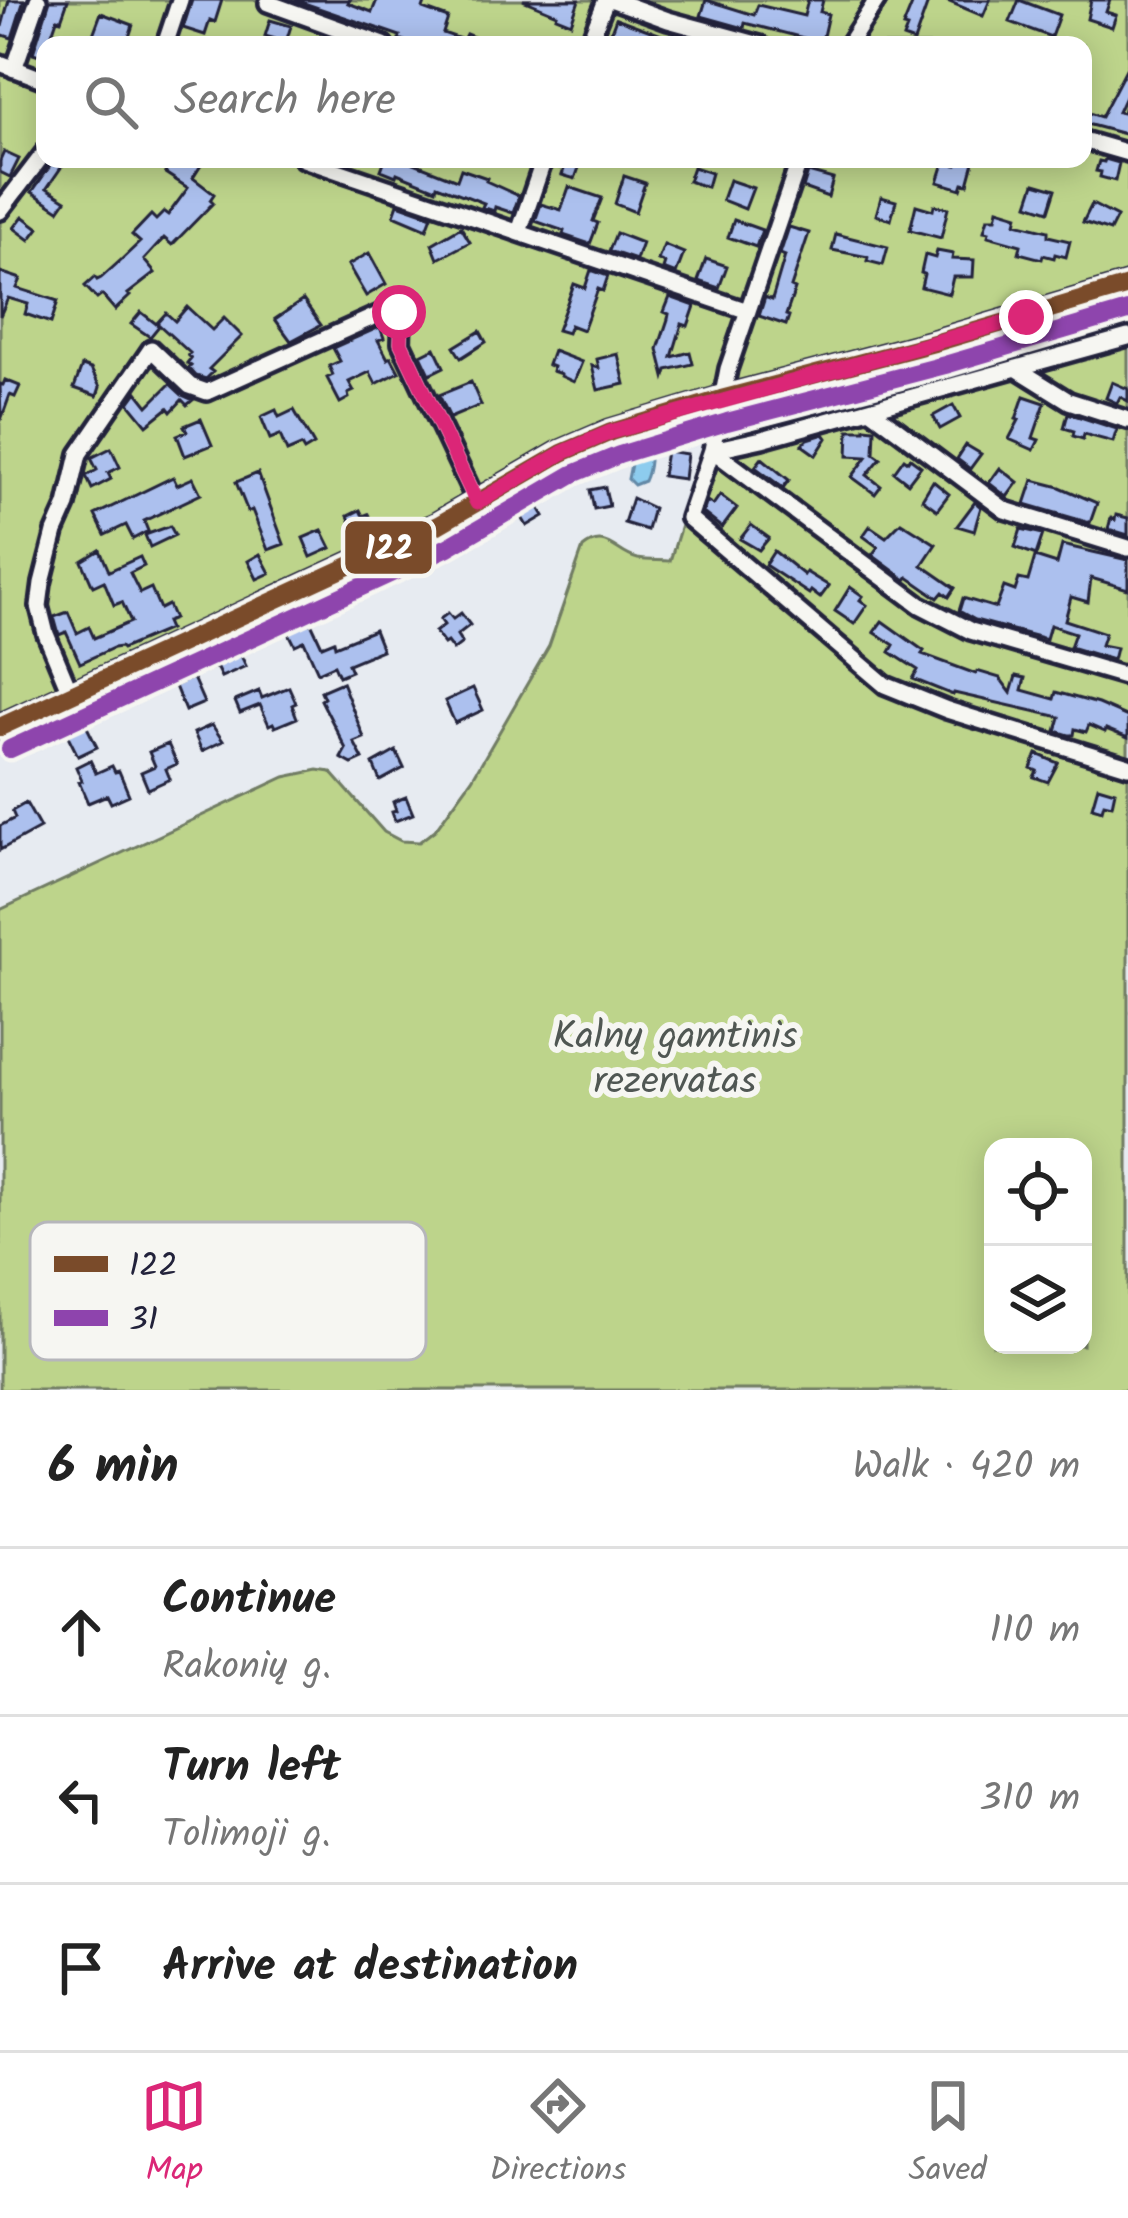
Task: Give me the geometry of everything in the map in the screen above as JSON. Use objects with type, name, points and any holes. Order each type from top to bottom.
[{"type":"street","points":[[36,77],[7,66],[38,0]]},
{"type":"street","points":[[168,36],[180,0]]},
{"type":"street","points":[[592,36],[609,0],[727,36]]},
{"type":"street","points":[[854,36],[877,0]]},
{"type":"street","points":[[268,3],[359,36]]},
{"type":"street","points":[[1092,143],[1128,153]]},
{"type":"street","points":[[0,212],[36,164]]},
{"type":"street","points":[[330,168],[748,311]]},
{"type":"street","points":[[519,232],[541,168]]},
{"type":"street","points":[[797,168],[728,369],[712,450],[689,518],[885,685],[947,710],[1128,766]]},
{"type":"street","points":[[0,727],[438,525],[585,442],[721,399],[1128,286]]},
{"type":"street","points":[[70,694],[39,607],[42,583],[80,454],[151,349],[190,386],[207,392],[391,310],[399,312],[401,343],[477,503]]},
{"type":"street","points":[[712,450],[1128,337]]},
{"type":"street","points":[[1016,368],[1069,401],[1128,420]]},
{"type":"street","points":[[869,410],[1005,510],[1128,548]]},
{"type":"street","points":[[712,450],[954,625],[1128,677]]},
{"type":"green space","name":"Kalnų gamtinis rezervatas","points":[[0,0],[1128,0],[1128,1390],[0,1390],[0,910],[285,777],[318,770],[331,772],[384,832],[401,841],[419,842],[435,830],[472,779],[549,646],[583,548],[605,542],[638,559],[670,561],[711,428],[704,414],[591,450],[419,547],[0,739]]},
{"type":"water","points":[[639,441],[645,441],[649,461],[644,481],[634,485],[628,479]]},
{"type":"building","points":[[9,0],[24,0],[12,38],[0,34]]},
{"type":"building","points":[[50,0],[68,0],[51,36],[38,36]]},
{"type":"building","points":[[192,0],[222,0],[205,35],[183,28]]},
{"type":"building","points":[[295,0],[350,0],[348,3],[372,12],[377,0],[426,0],[423,9],[448,18],[443,33],[452,36],[400,36]]},
{"type":"building","points":[[523,0],[579,0],[571,23]]},
{"type":"building","points":[[706,0],[754,15],[758,5],[804,16],[808,0],[823,0],[820,12],[828,14],[823,36],[796,36],[745,23],[744,28],[701,16]]},
{"type":"building","points":[[914,0],[929,0],[916,36],[904,36],[907,28],[903,27]]},
{"type":"building","points":[[945,0],[990,0],[983,16]]},
{"type":"building","points":[[1019,0],[1059,15],[1051,36],[1010,22]]},
{"type":"building","points":[[1091,0],[1110,0],[1106,12],[1116,15],[1112,27],[1087,19]]},
{"type":"building","points":[[101,13],[133,25],[129,36],[92,36]]},
{"type":"building","points":[[616,18],[664,36],[609,36]]},
{"type":"building","points":[[270,20],[291,26],[288,36],[265,36]]},
{"type":"building","points":[[1128,65],[1128,90],[1118,112],[1123,113],[1128,105],[1128,135],[1092,125],[1092,114],[1101,117]]},
{"type":"building","points":[[4,152],[19,159],[10,177],[0,172]]},
{"type":"building","points":[[1105,159],[1119,163],[1115,181],[1096,171]]},
{"type":"building","points":[[49,168],[61,168],[47,188],[66,200],[59,210],[32,192]]},
{"type":"building","points":[[168,168],[199,168],[193,178],[214,194],[213,203],[172,245],[164,238],[144,260],[155,273],[115,310],[85,286],[101,278],[140,242],[132,235],[151,215],[156,220],[164,212],[168,215],[188,188],[165,173]]},
{"type":"building","points":[[427,168],[457,180],[461,169],[519,196],[513,213],[495,207],[494,211],[437,185],[436,189],[381,170]]},
{"type":"building","points":[[560,168],[579,168],[575,179],[562,175],[564,169]]},
{"type":"building","points":[[693,168],[711,173],[707,187],[688,181]]},
{"type":"building","points":[[942,168],[972,168],[968,184],[963,183],[961,189],[938,182]]},
{"type":"building","points":[[808,172],[833,179],[828,197],[803,188]]},
{"type":"building","points":[[624,176],[645,183],[635,212],[615,204]]},
{"type":"building","points":[[729,180],[753,188],[745,209],[722,200]]},
{"type":"building","points":[[1035,183],[1056,189],[1049,211],[1028,204]]},
{"type":"building","points":[[569,187],[602,198],[590,244],[535,221],[541,204],[561,210]]},
{"type":"building","points":[[881,197],[896,201],[891,220],[876,215]]},
{"type":"building","points":[[398,204],[432,216],[427,229],[394,215]]},
{"type":"building","points":[[1092,204],[1117,217],[1110,231],[1083,222]]},
{"type":"building","points":[[916,205],[948,208],[941,238],[910,230]]},
{"type":"building","points":[[998,209],[1018,215],[1016,223],[1070,241],[1066,257],[1043,255],[1042,259],[1019,253],[1021,245],[988,236],[984,231],[988,218],[996,218]]},
{"type":"building","points":[[23,216],[39,228],[30,240],[14,228]]},
{"type":"building","points":[[734,220],[762,230],[756,247],[728,237]]},
{"type":"building","points":[[461,227],[470,242],[438,259],[432,244]]},
{"type":"building","points":[[789,227],[809,233],[791,287],[795,289],[786,325],[759,316],[765,297],[772,300]]},
{"type":"building","points":[[616,233],[642,243],[636,260],[609,251]]},
{"type":"building","points":[[836,234],[888,247],[883,265],[832,250]]},
{"type":"building","points":[[664,245],[684,253],[676,274],[663,269],[665,263],[658,260]]},
{"type":"building","points":[[937,251],[953,254],[952,259],[974,260],[973,277],[953,277],[949,294],[921,287],[925,255],[935,258]]},
{"type":"building","points":[[369,253],[386,284],[366,296],[348,265]]},
{"type":"building","points":[[706,259],[727,266],[719,288],[698,281]]},
{"type":"building","points":[[591,270],[608,276],[603,291],[598,289],[583,330],[570,325],[567,333],[557,330],[574,284],[585,288]]},
{"type":"building","points":[[0,272],[21,279],[17,288],[58,301],[51,323],[25,314],[28,304],[8,298],[0,316]]},
{"type":"building","points":[[670,297],[695,306],[688,326],[682,324],[672,357],[690,352],[693,364],[667,370],[665,377],[658,349]]},
{"type":"building","points":[[303,300],[321,325],[291,341],[275,319]]},
{"type":"building","points":[[187,307],[212,330],[224,318],[242,336],[209,369],[213,372],[206,379],[189,368],[190,353],[157,323],[166,313],[175,321]]},
{"type":"building","points":[[141,312],[159,326],[150,337],[131,324]]},
{"type":"building","points":[[380,327],[384,338],[378,340],[399,372],[376,384],[370,372],[349,382],[354,391],[340,403],[327,378],[333,375],[329,366],[340,361],[333,348]]},
{"type":"building","points":[[480,331],[486,342],[461,358],[454,347]]},
{"type":"building","points":[[435,348],[444,367],[430,374],[421,355]]},
{"type":"building","points":[[553,351],[582,362],[574,382],[552,371],[548,365]]},
{"type":"building","points":[[618,354],[625,384],[598,390],[592,366],[599,368],[597,359]]},
{"type":"building","points":[[82,366],[91,369],[100,387],[97,396],[74,388]]},
{"type":"building","points":[[5,380],[20,386],[15,397],[10,395],[1,420],[0,384]]},
{"type":"building","points":[[471,382],[481,405],[450,418],[439,395]]},
{"type":"building","points":[[1112,382],[1128,389],[1128,401],[1106,398]]},
{"type":"building","points":[[170,384],[193,400],[187,405],[182,400],[147,425],[129,403],[137,392],[148,406]]},
{"type":"building","points":[[1024,396],[1045,403],[1033,438],[1039,440],[1034,450],[1009,439]]},
{"type":"building","points":[[953,405],[960,418],[940,429],[933,416]]},
{"type":"building","points":[[276,410],[279,417],[294,410],[314,445],[287,452],[280,435],[270,439],[261,417]]},
{"type":"building","points":[[1068,413],[1117,429],[1113,442],[1084,434],[1083,439],[1073,436],[1074,431],[1064,428]]},
{"type":"building","points":[[201,419],[212,445],[185,456],[177,435],[187,431],[184,426]]},
{"type":"building","points":[[875,429],[874,453],[881,458],[867,475],[881,486],[875,494],[852,477],[867,457],[848,456],[849,430]]},
{"type":"building","points":[[824,434],[827,438],[816,455],[802,445],[808,439]]},
{"type":"building","points":[[966,445],[981,454],[970,469],[957,459]]},
{"type":"building","points":[[111,448],[120,467],[108,473],[111,479],[92,489],[86,476],[97,470],[91,458]]},
{"type":"building","points":[[666,451],[687,454],[684,479],[662,476]]},
{"type":"building","points":[[762,458],[789,480],[783,488],[755,467]]},
{"type":"building","points":[[904,458],[921,466],[908,483],[894,472]]},
{"type":"building","points":[[1000,468],[1018,482],[1007,497],[989,483]]},
{"type":"building","points":[[258,473],[284,544],[268,550],[236,482]]},
{"type":"building","points":[[173,477],[177,485],[193,478],[201,494],[144,521],[148,531],[133,539],[126,525],[105,535],[95,515]]},
{"type":"building","points":[[1033,480],[1097,503],[1090,523],[1025,504]]},
{"type":"building","points":[[933,481],[949,494],[937,510],[922,499]]},
{"type":"building","points":[[605,487],[609,506],[594,509],[590,490]]},
{"type":"building","points":[[720,495],[737,508],[722,528],[703,513],[707,501],[713,505]]},
{"type":"building","points":[[632,498],[653,508],[647,530],[624,523]]},
{"type":"building","points":[[534,499],[544,516],[527,526],[517,509]]},
{"type":"building","points":[[975,502],[981,507],[974,531],[957,526]]},
{"type":"building","points":[[360,510],[373,524],[367,527],[370,535],[359,540],[348,516]]},
{"type":"building","points":[[1116,515],[1128,518],[1128,535],[1108,529]]},
{"type":"building","points":[[901,522],[936,544],[922,565],[955,588],[949,597],[943,592],[938,598],[872,555],[878,547],[863,536],[870,526],[886,537]]},
{"type":"building","points":[[751,525],[769,538],[759,550],[740,539]]},
{"type":"building","points":[[170,526],[175,535],[150,547],[145,535]]},
{"type":"building","points":[[1021,529],[1043,534],[1036,555],[1015,547]]},
{"type":"building","points":[[322,530],[331,548],[311,557],[303,538]]},
{"type":"building","points":[[1062,545],[1128,560],[1128,589],[1091,578],[1088,602],[1071,597],[1065,620],[1105,633],[1101,645],[1116,648],[1113,660],[1070,647],[1075,633],[1050,625],[1046,639],[975,620],[959,611],[963,598],[996,608],[1004,587],[1015,591],[1019,579],[1028,581],[1035,557],[1057,564]]},
{"type":"building","points":[[100,550],[109,571],[140,557],[144,566],[130,573],[140,593],[151,588],[160,609],[168,605],[174,619],[166,622],[169,629],[80,663],[66,632],[59,635],[54,617],[68,612],[77,633],[89,627],[94,638],[131,622],[122,602],[114,605],[104,581],[93,586],[82,561]]},
{"type":"building","points":[[774,551],[804,575],[829,586],[820,598],[765,565]]},
{"type":"building","points":[[260,554],[270,573],[257,579],[248,561]]},
{"type":"building","points":[[850,587],[867,605],[854,624],[835,611]]},
{"type":"building","points":[[448,613],[453,619],[461,613],[470,625],[457,635],[462,643],[453,650],[435,632]]},
{"type":"building","points":[[307,614],[322,646],[334,641],[335,646],[374,630],[382,650],[348,664],[351,671],[339,676],[334,665],[318,672],[304,641],[295,645],[288,631],[295,628],[292,621]]},
{"type":"building","points":[[882,621],[922,654],[1000,678],[1011,693],[1016,676],[1025,678],[1022,690],[1054,699],[1056,692],[1128,717],[1128,738],[1089,725],[1086,732],[1075,729],[1069,735],[1056,731],[1060,717],[953,695],[913,679],[918,670],[890,652],[894,645],[874,632]]},
{"type":"building","points":[[237,647],[246,666],[221,677],[216,667],[204,672],[200,663]]},
{"type":"building","points":[[193,678],[204,703],[185,711],[175,686]]},
{"type":"building","points":[[342,682],[364,738],[354,742],[363,759],[352,764],[341,758],[346,749],[321,700],[321,691]]},
{"type":"building","points":[[289,687],[297,718],[275,727],[269,725],[260,705],[240,713],[235,701],[259,691],[262,698]]},
{"type":"building","points":[[473,688],[483,710],[455,723],[445,701]]},
{"type":"building","points":[[84,721],[97,747],[78,756],[65,730]]},
{"type":"building","points":[[212,725],[223,741],[202,751],[194,733]]},
{"type":"building","points":[[168,744],[177,764],[166,769],[170,779],[148,789],[141,772],[155,766],[149,752]]},
{"type":"building","points":[[396,751],[404,768],[380,781],[373,764]]},
{"type":"building","points":[[1037,754],[1058,763],[1048,782],[1034,777],[1037,771],[1031,768]]},
{"type":"building","points":[[90,760],[96,773],[112,766],[119,771],[129,795],[111,803],[107,795],[88,803],[76,767]]},
{"type":"building","points":[[1098,786],[1115,791],[1112,805],[1104,803],[1102,810],[1092,807]]},
{"type":"building","points":[[406,797],[413,814],[395,821],[393,802]]},
{"type":"building","points":[[26,803],[40,828],[0,850],[0,826],[15,818],[12,811]]},
{"type":"transit line","name":"122","points":[[0,727],[438,525],[562,453],[611,432],[1128,286]]},
{"type":"transit line","name":"31","points":[[10,749],[448,547],[573,474],[619,455],[1128,311]]},
{"type":"route","points":[[399,312],[401,343],[477,503],[562,453],[611,432],[1026,317]]}]
